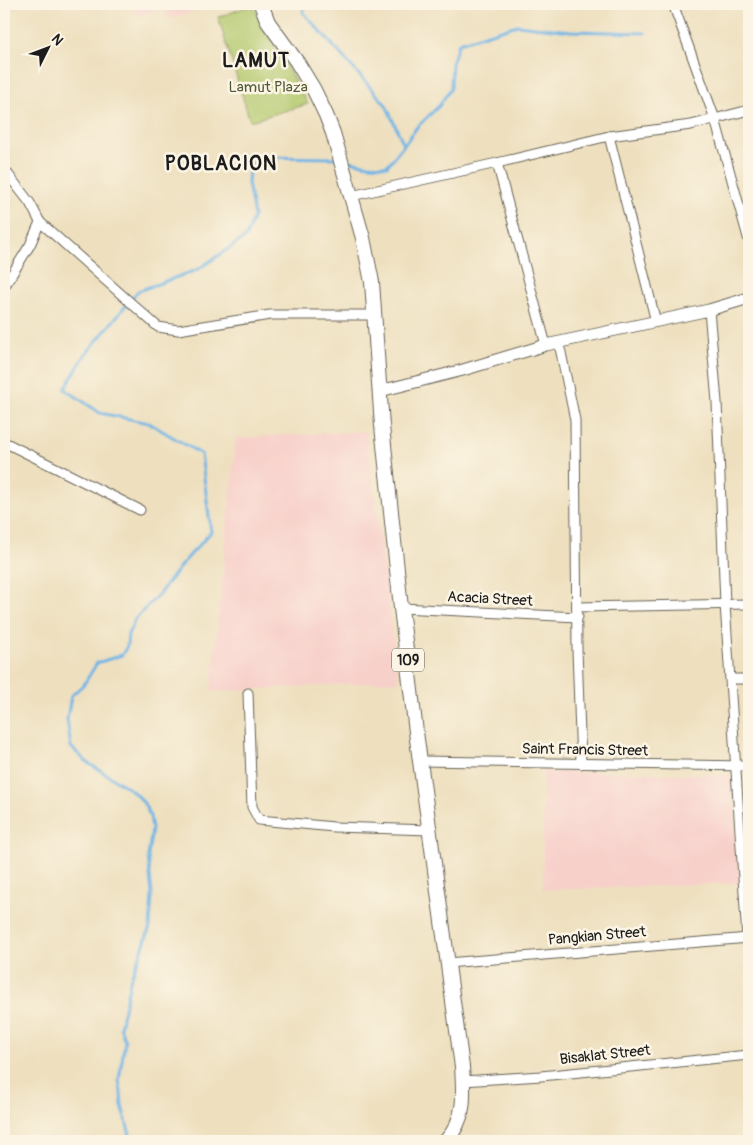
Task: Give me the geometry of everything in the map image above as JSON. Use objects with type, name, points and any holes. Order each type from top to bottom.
[{"type":"main road","name":"109","points":[[261,4],[275,34],[297,62],[322,105],[350,192],[371,274],[382,426],[401,608],[463,1081],[461,1115],[450,1136]]},
{"type":"street","points":[[673,4],[715,119],[749,241]]},
{"type":"street","points":[[350,192],[498,163],[609,136],[691,124],[749,110]]},
{"type":"street","points":[[609,136],[656,322]]},
{"type":"street","points":[[498,163],[546,345]]},
{"type":"street","points":[[4,169],[30,203],[40,222],[158,327],[178,330],[279,315],[374,315]]},
{"type":"street","points":[[4,287],[30,245],[40,222]]},
{"type":"street","points":[[380,391],[441,376],[546,345],[710,310],[749,298]]},
{"type":"street","points":[[710,310],[717,402],[725,604],[748,938]]},
{"type":"street","points":[[559,343],[575,420],[581,764]]},
{"type":"street","points":[[4,442],[140,510]]},
{"type":"street","points":[[577,607],[749,604]]},
{"type":"street","name":"Acacia Street","points":[[401,608],[578,617]]},
{"type":"street","points":[[731,679],[749,679]]},
{"type":"street","points":[[248,693],[252,806],[259,820],[334,827],[430,830]]},
{"type":"street","name":"Saint Francis Street","points":[[420,761],[749,766]]},
{"type":"street","name":"Pangkian Street","points":[[448,963],[748,938]]},
{"type":"street","name":"Bisaklat Street","points":[[463,1081],[541,1076],[749,1055]]},
{"type":"shaded area","points":[[133,4],[217,4],[168,19],[163,7],[138,17]]},
{"type":"shaded area","points":[[366,431],[399,681],[211,692],[236,438]]},
{"type":"shaded area","points":[[543,771],[732,775],[740,883],[543,890]]},
{"type":"green space","name":"Lamut Plaza","points":[[252,5],[308,104],[250,121],[218,17]]},
{"type":"waterway","points":[[305,4],[303,12],[386,105],[404,145],[387,166],[344,160]]},
{"type":"waterway","points":[[404,145],[417,127],[439,106],[451,88],[452,63],[459,43],[517,25],[571,31],[645,33]]},
{"type":"waterway","points":[[134,1141],[130,1135],[122,1106],[119,1080],[125,1041],[120,1027],[131,977],[150,927],[152,894],[148,856],[152,829],[150,816],[139,797],[127,787],[88,763],[71,747],[67,719],[71,696],[84,684],[97,663],[122,655],[127,646],[128,634],[136,618],[159,594],[182,564],[211,532],[201,454],[149,423],[100,413],[65,389],[85,355],[138,291],[197,270],[246,237],[254,216],[248,183],[249,168],[259,157],[335,158]]},
{"type":"district","name":"LAMUT","points":[[256,60]]},
{"type":"district","name":"POBLACION","points":[[221,163]]}]
